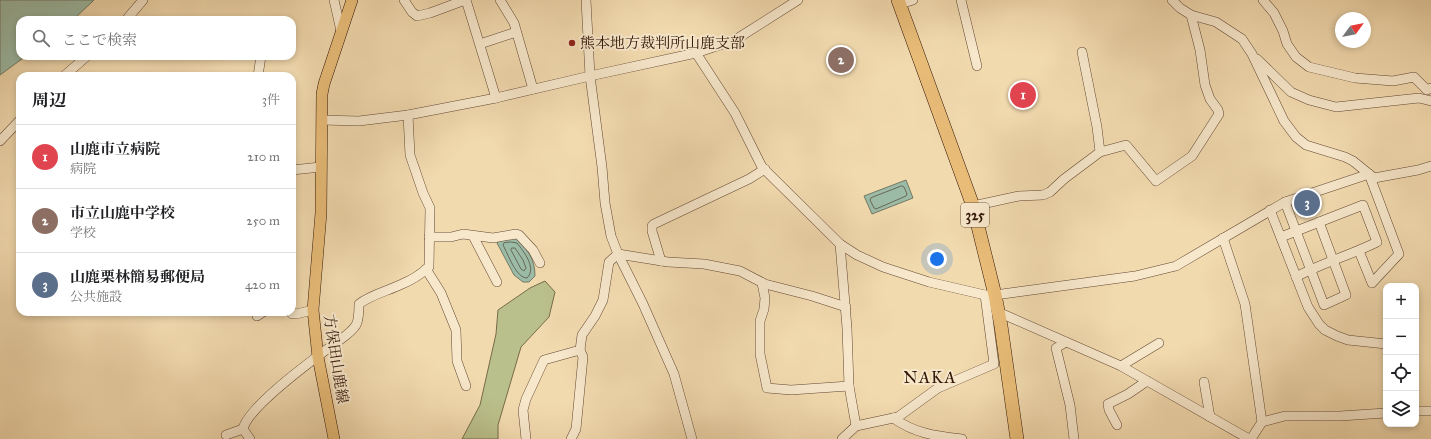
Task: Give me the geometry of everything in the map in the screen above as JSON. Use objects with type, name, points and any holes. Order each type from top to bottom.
[{"type":"highway","name":"325","points":[[899,2],[973,206],[990,295],[998,312],[1017,439]]},
{"type":"main road","name":"方保田山鹿線","points":[[334,439],[318,357],[313,310],[320,213],[322,94],[352,0]]},
{"type":"street","points":[[129,16],[143,0]]},
{"type":"street","points":[[334,0],[341,31]]},
{"type":"street","points":[[404,0],[412,12],[417,16],[430,14],[465,0],[496,98]]},
{"type":"street","points":[[500,0],[514,23],[533,89]]},
{"type":"street","points":[[586,0],[590,76],[602,167],[605,203],[611,236],[674,374],[692,439]]},
{"type":"street","points":[[899,2],[913,0]]},
{"type":"street","points":[[961,0],[977,66]]},
{"type":"street","points":[[1172,0],[1180,8],[1191,15],[1216,22],[1242,39],[1252,54],[1284,121],[1296,137],[1306,145],[1345,156],[1374,178],[1418,170],[1431,166]]},
{"type":"street","points":[[1263,0],[1274,13],[1283,31],[1287,44],[1296,57],[1309,67],[1355,78],[1393,80],[1414,77],[1427,90],[1431,88]]},
{"type":"street","points":[[322,120],[358,121],[408,115],[496,98],[696,53],[734,40],[794,1]]},
{"type":"street","points":[[973,206],[1019,196],[1043,195],[1050,192],[1064,179],[1100,152],[1126,145],[1156,181],[1192,156],[1219,114],[1218,110],[1210,99],[1205,84],[1200,50],[1191,15]]},
{"type":"street","points":[[480,44],[516,32]]},
{"type":"street","points":[[1082,52],[1097,127],[1100,152]]},
{"type":"street","points":[[696,53],[735,113],[765,169],[840,244],[857,255],[883,267],[929,282],[990,295],[1135,276],[1176,266],[1285,202],[1369,174]]},
{"type":"street","points":[[1252,54],[1291,92],[1309,100],[1336,107],[1419,98],[1431,101]]},
{"type":"street","points":[[69,72],[82,60]]},
{"type":"street","points":[[259,72],[260,60]]},
{"type":"street","points":[[243,429],[245,423],[257,406],[346,335],[356,325],[359,304],[375,294],[402,284],[419,275],[429,267],[430,208],[423,193],[410,155],[408,115]]},
{"type":"street","points":[[0,141],[16,124]]},
{"type":"street","points":[[296,170],[321,167]]},
{"type":"street","points":[[661,261],[652,231],[652,226],[654,224],[749,179],[765,169]]},
{"type":"street","points":[[1359,251],[1372,283],[1399,254],[1369,174]]},
{"type":"street","points":[[1285,202],[1324,305],[1346,295],[1334,259],[1319,222]]},
{"type":"street","points":[[1281,237],[1363,205],[1378,242],[1359,251],[1334,259],[1296,277]]},
{"type":"street","points":[[1270,210],[1308,307],[1319,324],[1325,330],[1348,340],[1383,344]]},
{"type":"street","points":[[430,237],[451,237],[464,234],[493,238],[516,234],[520,235],[533,250],[540,263]]},
{"type":"street","points":[[473,236],[497,282]]},
{"type":"street","points":[[1223,238],[1245,304],[1262,422]]},
{"type":"street","points":[[840,244],[846,307],[849,386],[856,426]]},
{"type":"street","points":[[618,254],[661,261],[704,264],[740,272],[762,283],[812,296],[846,307]]},
{"type":"street","points":[[571,439],[576,429],[583,357],[580,350],[582,335],[595,316],[603,300],[609,262],[618,254]]},
{"type":"street","points":[[426,269],[441,293],[456,330],[457,361],[466,386]]},
{"type":"street","points":[[762,283],[765,298],[764,309],[760,321],[760,354],[767,388],[791,390],[849,386]]},
{"type":"street","points":[[842,439],[856,426],[898,417],[938,388],[994,364],[990,295]]},
{"type":"street","points":[[296,314],[313,310]]},
{"type":"street","points":[[998,312],[1121,366],[1246,438],[1262,422],[1285,416],[1340,416],[1383,413]]},
{"type":"street","points":[[1066,342],[1056,348],[1070,405],[1074,439]]},
{"type":"street","points":[[1121,366],[1160,343]]},
{"type":"street","points":[[526,439],[523,410],[526,399],[544,360],[580,350]]},
{"type":"street","points":[[1117,425],[1109,410],[1108,404],[1128,394],[1147,381]]},
{"type":"street","points":[[1204,382],[1210,417]]},
{"type":"street","points":[[1419,411],[1431,411]]},
{"type":"street","points":[[893,418],[904,426],[930,435],[962,439]]},
{"type":"street","points":[[226,435],[243,429]]},
{"type":"street","points":[[243,429],[250,439]]},
{"type":"green space","points":[[545,281],[555,292],[549,317],[521,347],[498,425],[498,439],[462,439],[480,405],[496,334],[498,310],[530,288]]},
{"type":"water","points":[[0,0],[94,0],[77,16],[16,16],[16,60],[21,60],[0,75]]},
{"type":"water","points":[[906,180],[913,198],[872,214],[864,196]]},
{"type":"water","points":[[502,239],[519,239],[532,260],[535,276],[529,282],[523,282],[514,275],[497,243]]},
{"type":"place","name":"熊本地方裁判所山鹿支部","points":[[572,43]]},
{"type":"place","name":"市立山鹿中学校","points":[[841,60]]},
{"type":"place","name":"山鹿市立病院","points":[[1023,95]]},
{"type":"place","name":"山鹿栗林簡易郵便局","points":[[1307,203]]},
{"type":"district","name":"NAKA","points":[[930,377]]}]
